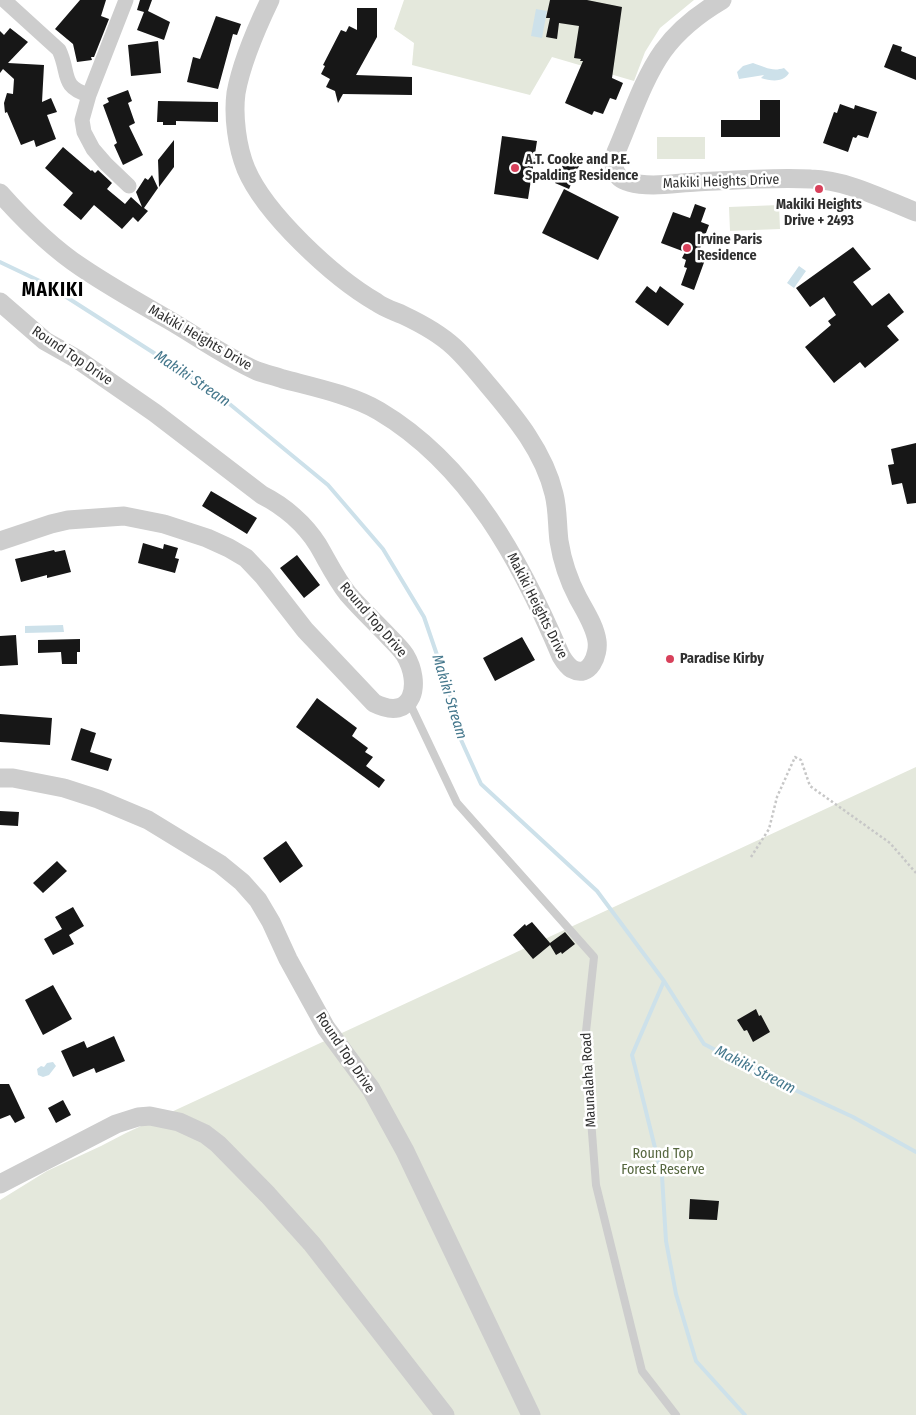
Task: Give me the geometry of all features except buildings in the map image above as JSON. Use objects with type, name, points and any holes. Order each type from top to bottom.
[{"type":"street","points":[[4,0],[59,50],[64,60],[66,77],[70,86],[78,92],[89,95]]},
{"type":"street","points":[[126,0],[89,95],[82,120],[84,132],[93,148],[106,164],[129,186]]},
{"type":"street","name":"Makiki Heights Drive","points":[[0,194],[52,245],[80,266],[226,354],[259,372],[352,399],[378,410],[423,442],[456,475],[498,531],[533,594],[561,656],[567,665],[577,671],[584,670],[593,664],[597,642],[595,633],[567,574],[559,544],[557,512],[549,478],[525,431],[453,346],[402,315],[375,302],[320,259],[266,203],[245,167],[236,125],[236,94],[239,80],[270,0]]},
{"type":"street","name":"Makiki Heights Drive","points":[[722,0],[691,22],[663,52],[647,80],[616,152],[613,164],[616,174],[628,182],[656,185],[711,181],[812,178],[846,186],[916,212]]},
{"type":"street","name":"Round Top Drive","points":[[0,302],[45,341],[77,359],[155,413],[298,521],[318,545],[336,578],[349,595],[404,653],[415,681],[408,702]]},
{"type":"street","points":[[0,541],[68,520],[124,516],[164,524],[207,538],[246,558],[305,630],[374,702],[389,708],[398,709],[408,702]]},
{"type":"street","name":"Round Top Drive","points":[[0,778],[13,778],[64,788],[98,799],[148,820],[220,864],[242,882],[258,900],[326,1028],[370,1089],[405,1151],[531,1415]]},
{"type":"street","points":[[0,1184],[116,1124],[138,1117],[150,1116],[179,1122],[205,1134],[218,1144],[312,1244],[445,1415]]},
{"type":"lane","name":"Maunalaha Road","points":[[408,702],[457,803],[594,957],[585,1041],[596,1186],[642,1371],[676,1415]]},
{"type":"path","points":[[752,857],[769,829],[777,797],[795,757],[801,760],[810,786],[890,844],[916,873]]},
{"type":"green space","points":[[404,0],[694,0],[660,28],[645,52],[634,81],[552,57],[530,95],[412,65],[414,43],[394,29]]},
{"type":"green space","points":[[657,137],[705,137],[705,159],[657,159]]},
{"type":"green space","points":[[779,205],[780,229],[730,231],[729,207]]},
{"type":"green space","name":"Round Top Forest Reserve","points":[[916,767],[916,1415],[0,1415],[0,1200],[47,1171],[126,1133]]},
{"type":"water","points":[[536,9],[547,11],[542,38],[531,36]]},
{"type":"water","points":[[753,63],[772,69],[784,68],[789,73],[780,80],[761,78],[764,75],[739,79],[737,72],[743,66]]},
{"type":"water","points":[[799,266],[806,271],[794,288],[787,283]]},
{"type":"water","points":[[63,625],[64,632],[25,633],[25,626]]},
{"type":"water","points":[[53,1062],[56,1066],[49,1075],[43,1077],[38,1075],[37,1069]]},
{"type":"waterway","name":"Makiki Stream","points":[[0,262],[46,284],[215,392],[328,485],[383,549],[424,617],[449,690],[457,731],[481,784],[597,891],[664,981],[704,1044],[767,1077],[853,1117],[916,1152]]},
{"type":"waterway","points":[[664,981],[632,1055],[662,1176],[666,1241],[676,1294],[696,1361],[745,1415]]},
{"type":"place","name":"A.T. Cooke and P.E. Spalding Residence","points":[[515,168]]},
{"type":"place","name":"Makiki Heights Drive + 2493","points":[[819,189]]},
{"type":"place","name":"Irvine Paris Residence","points":[[687,248]]},
{"type":"place","name":"Paradise Kirby","points":[[670,659]]},
{"type":"district","name":"MAKIKI","points":[[53,291]]}]
